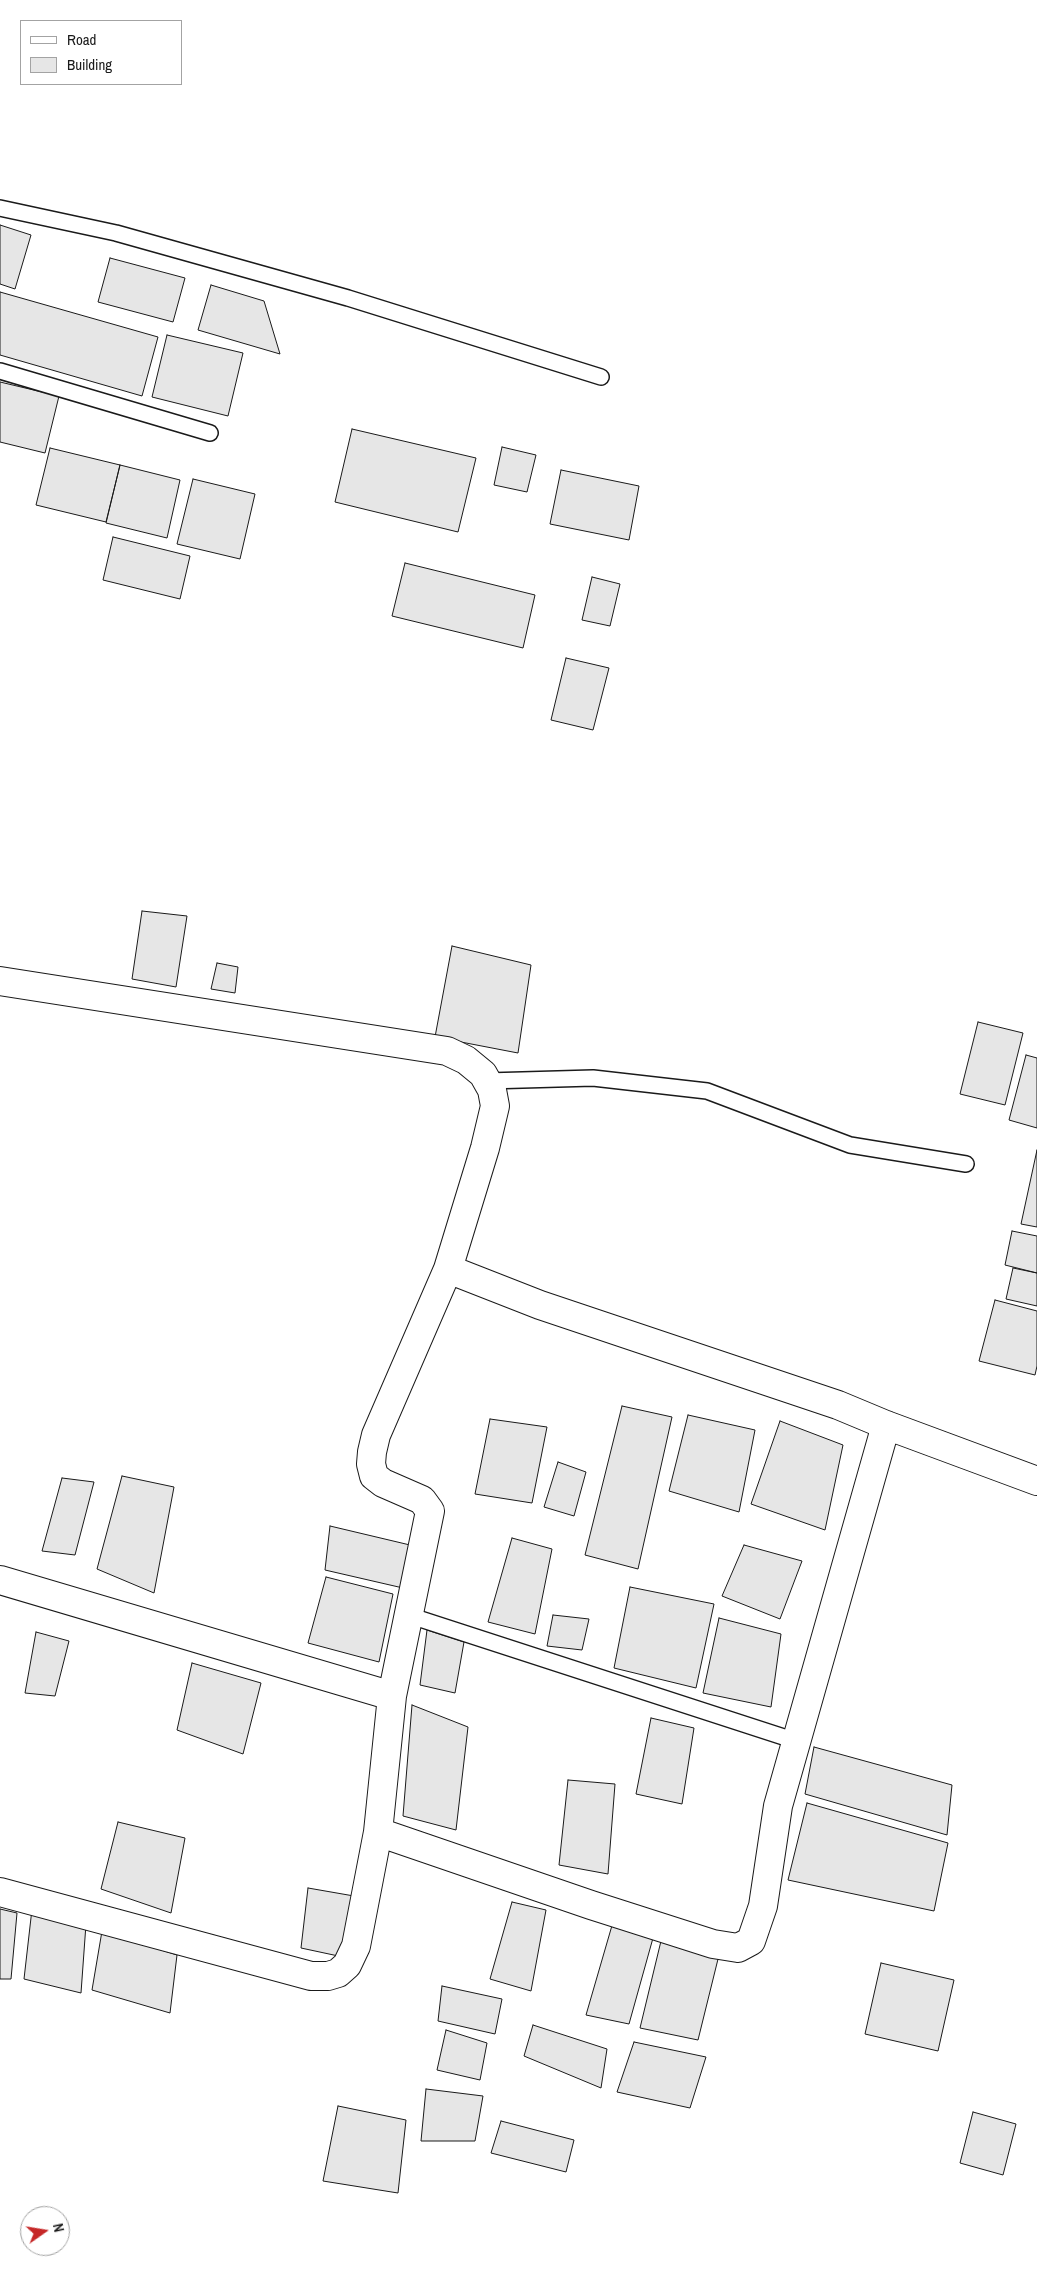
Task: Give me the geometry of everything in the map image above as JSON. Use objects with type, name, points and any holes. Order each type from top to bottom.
[{"type":"street","points":[[0,981],[447,1051],[466,1060],[483,1074],[492,1090],[494,1098],[493,1120],[448,1269],[376,1435],[372,1452],[371,1464],[374,1476],[383,1483],[422,1500],[430,1511],[392,1696],[378,1832],[356,1946],[347,1965],[338,1973],[328,1976],[312,1976],[0,1892]]},
{"type":"street","points":[[448,1269],[540,1305],[838,1405],[886,1425],[1037,1481]]},
{"type":"street","points":[[378,1832],[591,1905],[713,1944],[738,1948],[751,1941],[760,1920],[778,1806],[886,1425]]},
{"type":"street","points":[[0,1580],[392,1696]]},
{"type":"lane","points":[[0,208],[116,233],[339,296],[601,377]]},
{"type":"lane","points":[[0,371],[210,433]]},
{"type":"lane","points":[[487,1081],[593,1078],[708,1090],[850,1145],[966,1164]]},
{"type":"lane","points":[[408,1615],[796,1741]]},
{"type":"building","points":[[0,225],[31,235],[15,289],[0,284]]},
{"type":"building","points":[[110,258],[185,278],[173,322],[98,302]]},
{"type":"building","points":[[211,285],[264,301],[280,354],[198,330]]},
{"type":"building","points":[[0,292],[158,337],[142,396],[0,355]]},
{"type":"building","points":[[167,335],[243,353],[228,416],[152,397]]},
{"type":"building","points":[[0,382],[59,396],[45,453],[0,442]]},
{"type":"building","points":[[352,429],[476,458],[458,532],[335,502]]},
{"type":"building","points":[[502,447],[536,455],[527,492],[494,485]]},
{"type":"building","points":[[50,448],[120,465],[106,522],[36,505]]},
{"type":"building","points":[[120,465],[180,480],[167,538],[106,523]]},
{"type":"building","points":[[561,470],[639,486],[629,540],[550,524]]},
{"type":"building","points":[[193,479],[255,494],[240,559],[177,544]]},
{"type":"building","points":[[113,537],[190,556],[180,599],[103,580]]},
{"type":"building","points":[[405,563],[535,595],[523,648],[392,616]]},
{"type":"building","points":[[592,577],[620,584],[610,626],[582,620]]},
{"type":"building","points":[[566,658],[609,668],[593,730],[551,720]]},
{"type":"building","points":[[142,911],[187,916],[176,987],[132,979]]},
{"type":"building","points":[[452,946],[531,965],[518,1053],[435,1037]]},
{"type":"building","points":[[217,963],[238,967],[235,993],[211,989]]},
{"type":"building","points":[[978,1022],[1023,1033],[1005,1105],[960,1094]]},
{"type":"building","points":[[1026,1055],[1037,1058],[1037,1128],[1009,1120]]},
{"type":"building","points":[[1037,1150],[1037,1227],[1021,1224]]},
{"type":"building","points":[[1012,1231],[1037,1236],[1037,1273],[1005,1265]]},
{"type":"building","points":[[1013,1268],[1037,1273],[1037,1306],[1006,1299]]},
{"type":"building","points":[[995,1300],[1037,1311],[1037,1366],[1035,1375],[979,1361]]},
{"type":"building","points":[[622,1406],[672,1417],[638,1569],[585,1555]]},
{"type":"building","points":[[688,1415],[755,1430],[739,1512],[669,1491]]},
{"type":"building","points":[[490,1419],[547,1427],[532,1503],[475,1494]]},
{"type":"building","points":[[780,1421],[843,1445],[825,1530],[751,1504]]},
{"type":"building","points":[[558,1462],[586,1472],[574,1516],[544,1507]]},
{"type":"building","points":[[122,1476],[174,1487],[154,1593],[97,1569]]},
{"type":"building","points":[[62,1478],[94,1482],[75,1555],[42,1551]]},
{"type":"building","points":[[330,1526],[410,1545],[403,1588],[325,1570]]},
{"type":"building","points":[[512,1538],[552,1549],[535,1634],[488,1622]]},
{"type":"building","points":[[744,1545],[802,1561],[780,1619],[722,1596]]},
{"type":"building","points":[[326,1577],[393,1594],[379,1662],[308,1643]]},
{"type":"building","points":[[630,1587],[714,1604],[696,1688],[614,1668]]},
{"type":"building","points":[[553,1615],[589,1619],[582,1650],[547,1646]]},
{"type":"building","points":[[719,1618],[781,1634],[771,1707],[703,1693]]},
{"type":"building","points":[[427,1630],[464,1642],[455,1693],[420,1685]]},
{"type":"building","points":[[36,1632],[69,1641],[55,1696],[25,1693]]},
{"type":"building","points":[[192,1663],[261,1683],[243,1754],[177,1730]]},
{"type":"building","points":[[412,1705],[468,1727],[456,1830],[403,1816]]},
{"type":"building","points":[[651,1718],[694,1728],[682,1804],[636,1794]]},
{"type":"building","points":[[814,1747],[952,1785],[947,1835],[805,1794]]},
{"type":"building","points":[[568,1780],[615,1784],[608,1874],[559,1865]]},
{"type":"building","points":[[807,1803],[948,1843],[934,1911],[788,1880]]},
{"type":"building","points":[[118,1822],[185,1838],[171,1913],[101,1889]]},
{"type":"building","points":[[308,1888],[354,1896],[343,1957],[301,1948]]},
{"type":"building","points":[[512,1902],[546,1910],[531,1991],[490,1979]]},
{"type":"building","points":[[0,1909],[17,1913],[11,1979],[0,1979]]},
{"type":"building","points":[[32,1909],[86,1924],[81,1993],[24,1979]]},
{"type":"building","points":[[613,1922],[653,1938],[629,2024],[586,2015]]},
{"type":"building","points":[[102,1931],[177,1955],[170,2013],[92,1990]]},
{"type":"building","points":[[661,1941],[719,1955],[698,2040],[640,2028]]},
{"type":"building","points":[[881,1963],[954,1980],[938,2051],[865,2034]]},
{"type":"building","points":[[442,1986],[502,1999],[495,2034],[438,2021]]},
{"type":"building","points":[[533,2025],[607,2049],[601,2088],[524,2056]]},
{"type":"building","points":[[446,2030],[487,2043],[480,2080],[437,2070]]},
{"type":"building","points":[[634,2042],[706,2057],[690,2108],[617,2092]]},
{"type":"building","points":[[426,2089],[483,2096],[475,2141],[421,2141]]},
{"type":"building","points":[[338,2106],[406,2120],[398,2193],[323,2181]]},
{"type":"building","points":[[973,2112],[1016,2124],[1003,2175],[960,2163]]},
{"type":"building","points":[[501,2121],[574,2140],[566,2172],[491,2153]]}]
